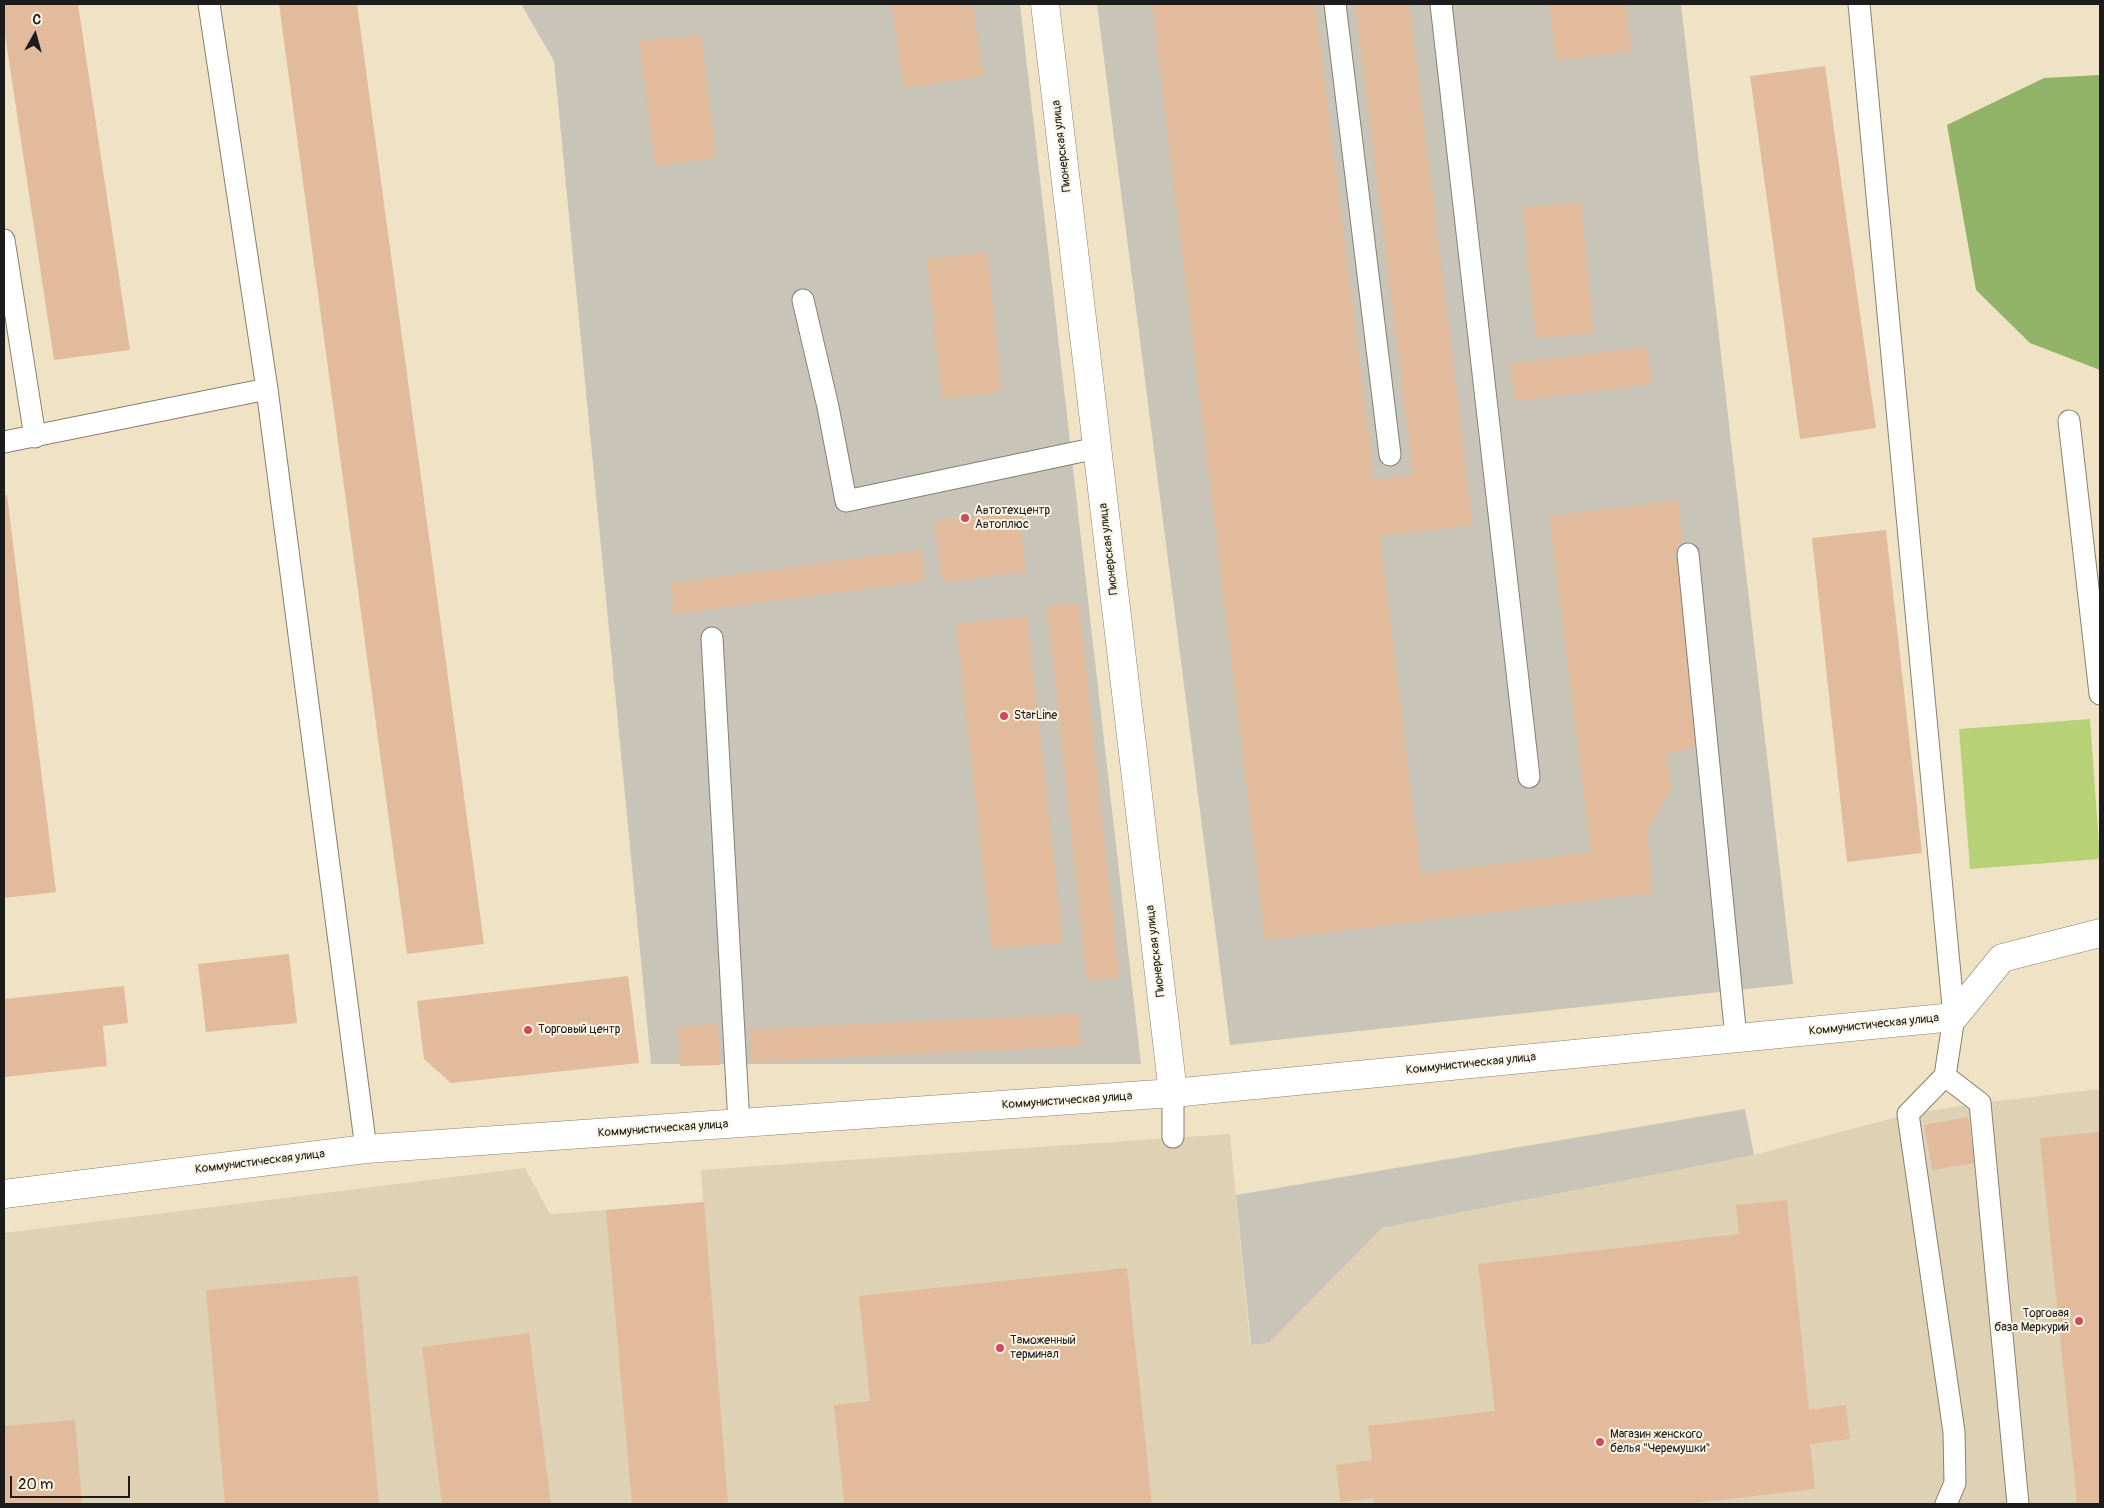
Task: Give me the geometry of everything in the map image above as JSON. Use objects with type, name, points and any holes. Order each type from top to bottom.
[{"type":"street","name":"Пионерская улица","points":[[1045,4],[1173,1093]]},
{"type":"street","name":"Коммунистическая улица","points":[[4,1194],[366,1149],[1173,1093],[1954,1017],[2002,958],[2100,933]]},
{"type":"lane","points":[[209,4],[267,389],[366,1149]]},
{"type":"lane","points":[[1335,4],[1390,455]]},
{"type":"lane","points":[[1441,4],[1529,777]]},
{"type":"lane","points":[[1859,4],[1954,1017],[1945,1076],[1908,1114],[1954,1432],[1955,1482],[1946,1504]]},
{"type":"lane","points":[[4,240],[35,437]]},
{"type":"lane","points":[[803,300],[828,407],[846,501],[1097,448]]},
{"type":"lane","points":[[4,442],[267,389]]},
{"type":"lane","points":[[2069,421],[2100,694]]},
{"type":"lane","points":[[1688,554],[1736,1038]]},
{"type":"lane","points":[[712,638],[739,1124]]},
{"type":"lane","points":[[1945,1076],[1980,1103],[2018,1504]]},
{"type":"lane","points":[[1173,1093],[1173,1137]]},
{"type":"shaded area","points":[[521,4],[1020,4],[1141,1064],[651,1064],[554,61]]},
{"type":"shaded area","points":[[1097,4],[1681,4],[1793,984],[1230,1045]]},
{"type":"shaded area","points":[[2100,1089],[2100,1504],[4,1504],[4,1233],[525,1168],[550,1214],[606,1210],[703,1202],[701,1170],[1230,1134],[1250,1345],[1269,1343],[1382,1228],[1754,1155],[1908,1114],[1980,1103]]},
{"type":"shaded area","points":[[1745,1109],[1754,1155],[1382,1228],[1269,1343],[1251,1345],[1236,1195]]},
{"type":"green space","points":[[2100,75],[2100,370],[2030,343],[1976,290],[1947,125],[2044,78]]},
{"type":"green space","points":[[2090,719],[2100,859],[1970,869],[1959,729]]},
{"type":"building","points":[[4,4],[78,4],[130,350],[54,360],[4,28]]},
{"type":"building","points":[[279,4],[357,4],[484,944],[407,954]]},
{"type":"building","points":[[891,4],[972,4],[984,76],[904,88]]},
{"type":"building","points":[[1152,4],[1315,4],[1374,480],[1413,475],[1355,4],[1409,4],[1473,525],[1380,536],[1421,874],[1591,852],[1549,516],[1679,500],[1696,747],[1666,754],[1672,789],[1647,831],[1653,893],[1265,940]]},
{"type":"building","points":[[1549,4],[1626,4],[1632,51],[1556,61]]},
{"type":"building","points":[[701,35],[716,158],[655,166],[639,41]]},
{"type":"building","points":[[1825,66],[1876,428],[1800,439],[1750,76]]},
{"type":"building","points":[[1581,202],[1594,333],[1536,338],[1522,207]]},
{"type":"building","points":[[987,252],[1002,392],[942,399],[927,259]]},
{"type":"building","points":[[1647,347],[1652,384],[1515,401],[1510,363]]},
{"type":"building","points":[[7,495],[56,892],[4,898],[4,496]]},
{"type":"building","points":[[1018,511],[1026,572],[942,582],[934,521]]},
{"type":"building","points":[[1886,530],[1922,853],[1847,862],[1812,538]]},
{"type":"building","points":[[921,550],[925,581],[674,614],[670,583]]},
{"type":"building","points":[[1079,602],[1119,977],[1087,981],[1047,606]]},
{"type":"building","points":[[1027,616],[1063,942],[992,949],[956,624]]},
{"type":"building","points":[[289,954],[297,1023],[206,1032],[198,964]]},
{"type":"building","name":"Торговый центр","points":[[628,976],[639,1063],[451,1083],[424,1059],[417,1001]]},
{"type":"building","points":[[124,986],[128,1023],[103,1026],[107,1066],[4,1077],[4,999]]},
{"type":"building","points":[[1079,1014],[1081,1046],[751,1062],[750,1029]]},
{"type":"building","points":[[718,1024],[720,1065],[680,1066],[678,1026]]},
{"type":"building","points":[[1968,1117],[1975,1163],[1932,1170],[1924,1125]]},
{"type":"building","name":"Торговая база Меркурий","points":[[2100,1132],[2100,1504],[2077,1504],[2040,1138]]},
{"type":"building","points":[[1787,1200],[1809,1410],[1846,1405],[1850,1439],[1810,1444],[1815,1489],[1685,1504],[1374,1504],[1373,1498],[1340,1502],[1336,1465],[1372,1460],[1368,1426],[1495,1411],[1478,1264],[1739,1234],[1736,1205]]},
{"type":"building","points":[[704,1202],[728,1504],[632,1504],[606,1210]]},
{"type":"building","name":"Таможенный терминал","points":[[1127,1268],[1152,1504],[844,1504],[834,1405],[870,1401],[859,1296]]},
{"type":"building","points":[[358,1276],[379,1504],[225,1504],[206,1290]]},
{"type":"building","points":[[529,1333],[551,1504],[442,1504],[422,1347]]},
{"type":"building","points":[[75,1420],[82,1504],[4,1504],[4,1426]]},
{"type":"place","name":"Автотехцентр Автоплюс","points":[[965,518]]},
{"type":"place","name":"StarLine","points":[[1004,716]]},
{"type":"place","name":"Торговый центр","points":[[528,1030]]},
{"type":"place","name":"Торговая база Меркурий","points":[[2079,1321]]},
{"type":"place","name":"Таможенный терминал","points":[[1000,1348]]},
{"type":"place","name":"Магазин женского белья \"Черемушки\"","points":[[1600,1442]]}]
